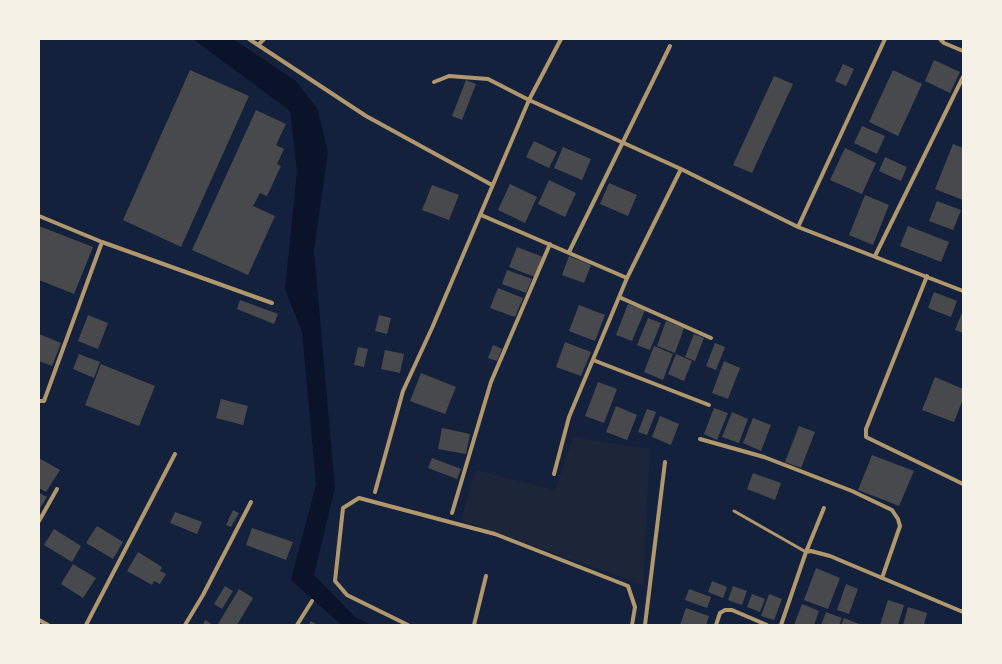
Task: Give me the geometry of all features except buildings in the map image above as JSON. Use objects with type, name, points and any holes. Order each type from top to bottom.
[{"type":"street","points":[[249,39],[366,116],[492,185]]},
{"type":"street","points":[[258,45],[264,39]]},
{"type":"street","points":[[375,492],[403,391],[481,215],[492,185],[529,100],[561,39]]},
{"type":"street","points":[[798,227],[885,39]]},
{"type":"street","points":[[940,39],[963,51]]},
{"type":"street","points":[[569,252],[670,46]]},
{"type":"street","points":[[434,82],[449,76],[488,79],[529,100],[680,169],[798,227],[963,291]]},
{"type":"street","points":[[875,256],[963,77]]},
{"type":"street","points":[[554,474],[569,417],[628,278],[680,169]]},
{"type":"street","points":[[481,215],[628,278]]},
{"type":"street","points":[[39,216],[102,242],[272,303]]},
{"type":"street","points":[[39,402],[44,401],[102,242]]},
{"type":"street","points":[[452,513],[491,382],[550,244]]},
{"type":"street","points":[[927,276],[866,429],[866,437],[963,484]]},
{"type":"street","points":[[620,297],[711,338]]},
{"type":"street","points":[[593,360],[710,405]]},
{"type":"street","points":[[700,439],[764,457],[852,490],[892,510],[898,519],[900,526],[882,578]]},
{"type":"street","points":[[86,625],[175,454]]},
{"type":"street","points":[[645,625],[665,462]]},
{"type":"street","points":[[39,521],[58,489]]},
{"type":"street","points":[[408,625],[400,624],[347,594],[335,581],[343,508],[359,498],[495,534],[628,586],[635,607],[632,625]]},
{"type":"street","points":[[185,625],[203,595],[251,502]]},
{"type":"street","points":[[781,625],[806,552],[824,508]]},
{"type":"street","points":[[806,552],[819,552],[963,612]]},
{"type":"street","points":[[474,625],[486,576]]},
{"type":"street","points":[[297,625],[312,601]]},
{"type":"street","points":[[716,625],[720,613],[724,610],[732,610],[767,625]]},
{"type":"street","points":[[39,620],[48,625]]},
{"type":"lane","points":[[734,511],[806,552]]},
{"type":"shaded area","points":[[193,39],[233,39],[296,81],[317,108],[328,152],[314,250],[335,488],[314,575],[355,617],[372,625],[343,625],[291,580],[316,484],[302,332],[285,289],[297,171],[290,111]]},
{"type":"shaded area","points":[[573,437],[650,449],[643,585],[461,520],[476,470],[555,490]]}]
